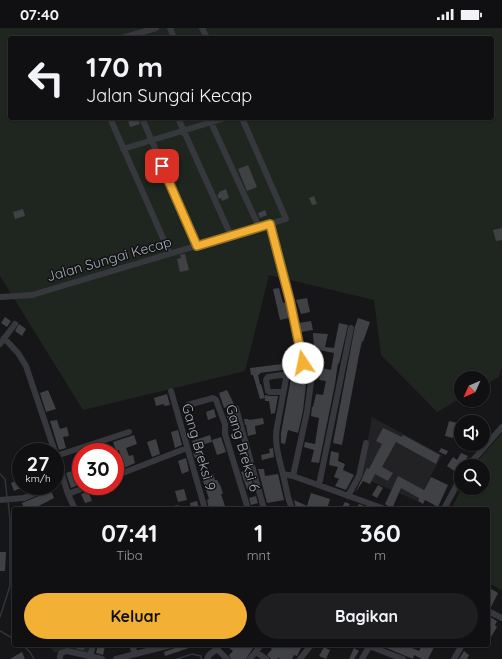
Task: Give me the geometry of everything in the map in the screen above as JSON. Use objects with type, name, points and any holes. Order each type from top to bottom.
[{"type":"street","points":[[142,36],[156,28]]},
{"type":"street","points":[[111,120],[170,254]]},
{"type":"street","points":[[143,120],[150,140],[197,246]]},
{"type":"street","points":[[179,120],[231,236]]},
{"type":"street","points":[[123,149],[184,130],[210,120],[259,228]]},
{"type":"street","name":"Jalan Sungai Kecap","points":[[0,297],[32,295],[286,219],[243,120]]},
{"type":"street","points":[[270,224],[290,301],[303,363]]},
{"type":"street","points":[[15,324],[2,341],[18,353],[26,366],[51,443]]},
{"type":"street","points":[[319,485],[351,328]]},
{"type":"street","points":[[291,507],[275,436],[288,368],[291,364],[303,363],[312,365],[313,367],[307,412],[294,476]]},
{"type":"street","points":[[283,392],[268,391],[266,380],[268,377],[287,374]]},
{"type":"street","name":"Gang Breksi 9","points":[[171,391],[204,507]]},
{"type":"street","name":"Gang Breksi 6","points":[[188,406],[213,398],[216,400],[225,424],[225,434],[247,507]]},
{"type":"street","points":[[236,408],[263,507]]},
{"type":"street","points":[[474,459],[502,427]]},
{"type":"street","points":[[64,451],[129,432]]},
{"type":"street","points":[[348,496],[359,476],[366,443]]},
{"type":"street","points":[[124,472],[187,448]]},
{"type":"street","points":[[283,474],[294,476],[379,507]]},
{"type":"street","points":[[64,484],[74,507]]},
{"type":"street","points":[[445,507],[454,490]]},
{"type":"street","points":[[68,494],[72,492]]},
{"type":"street","points":[[1,500],[15,499],[32,495]]},
{"type":"street","points":[[490,612],[502,618]]},
{"type":"street","points":[[90,656],[92,647]]},
{"type":"street","points":[[133,647],[135,654]]},
{"type":"street","points":[[116,659],[161,647]]},
{"type":"street","points":[[207,659],[208,655],[215,647],[227,659]]},
{"type":"street","points":[[250,659],[260,647]]},
{"type":"street","points":[[300,659],[309,647]]},
{"type":"street","points":[[362,659],[368,647]]},
{"type":"street","points":[[372,647],[403,659]]},
{"type":"street","points":[[454,659],[461,647]]},
{"type":"street","points":[[60,657],[61,653],[65,651],[102,659]]},
{"type":"street","points":[[256,652],[266,659]]},
{"type":"shaded area","points":[[0,28],[502,28],[502,367],[499,377],[490,382],[490,371],[454,371],[454,402],[437,412],[381,355],[374,300],[269,275],[245,371],[83,410],[0,276]]},
{"type":"shaded area","points":[[372,417],[442,455],[417,501],[361,477]]},
{"type":"shaded area","points":[[502,433],[502,590],[490,584],[490,507],[452,507],[458,495],[490,495],[490,459],[479,459],[486,451],[490,451],[490,447]]},
{"type":"shaded area","points":[[50,647],[90,647],[89,653],[67,648],[55,653]]},
{"type":"building","points":[[128,120],[139,120],[140,124],[130,127]]},
{"type":"building","points":[[248,165],[257,187],[247,191],[238,169]]},
{"type":"building","points":[[226,189],[229,198],[222,201],[217,195],[219,192]]},
{"type":"building","points":[[314,196],[317,204],[312,205],[309,198]]},
{"type":"building","points":[[23,209],[25,216],[15,219],[13,212]]},
{"type":"building","points":[[265,210],[267,215],[260,218],[258,213]]},
{"type":"building","points":[[502,228],[502,240],[496,241],[493,230]]},
{"type":"building","points":[[185,254],[189,270],[180,272],[177,259],[181,258],[180,255]]},
{"type":"building","points":[[279,288],[283,303],[286,302],[289,318],[280,320],[273,289]]},
{"type":"building","points":[[307,298],[310,312],[301,314],[296,300]]},
{"type":"building","points":[[5,317],[11,321],[7,327],[1,323]]},
{"type":"building","points":[[358,318],[370,322],[363,342],[362,341],[342,445],[333,443],[355,326]]},
{"type":"building","points":[[311,321],[313,330],[301,332],[299,323]]},
{"type":"building","points":[[339,323],[348,325],[339,364],[338,363],[319,463],[311,462],[314,450],[304,447],[305,442],[315,444],[319,418],[311,416],[312,407],[316,394],[323,395],[326,381],[319,380],[321,368],[331,370],[334,353],[314,349],[313,333],[328,334],[325,347],[334,348]]},
{"type":"building","points":[[19,324],[26,329],[22,336],[15,331]]},
{"type":"building","points":[[308,348],[317,350],[315,363],[307,359],[306,355]]},
{"type":"building","points":[[282,364],[283,370],[260,373],[258,375],[260,384],[256,385],[253,375],[251,375],[250,368]]},
{"type":"building","points":[[300,367],[297,382],[306,384],[303,411],[298,433],[288,430],[285,444],[281,443],[281,433],[292,371],[294,371],[294,368]]},
{"type":"building","points":[[261,384],[265,398],[260,399],[256,385]]},
{"type":"building","points":[[48,390],[56,409],[46,412],[40,393]]},
{"type":"building","points":[[227,390],[234,404],[224,408],[219,393]]},
{"type":"building","points":[[167,394],[170,405],[164,406],[164,404],[156,406],[154,398]]},
{"type":"building","points":[[265,395],[278,396],[275,413],[271,414],[269,401],[265,401]]},
{"type":"building","points":[[214,409],[216,417],[208,420],[206,412]]},
{"type":"building","points":[[233,414],[235,421],[229,423],[227,416]]},
{"type":"building","points":[[263,418],[264,424],[255,426],[256,434],[248,436],[244,419],[249,420]]},
{"type":"building","points":[[57,420],[60,429],[67,427],[69,436],[63,437],[66,448],[64,449],[64,443],[57,443],[50,421]]},
{"type":"building","points":[[449,421],[454,422],[453,438],[445,436]]},
{"type":"building","points":[[383,428],[402,437],[403,435],[440,455],[436,464],[396,442],[382,467],[393,473],[388,481],[375,474],[370,484],[363,481],[355,493],[367,468],[369,469],[382,444],[376,441]]},
{"type":"building","points":[[178,430],[182,445],[175,448],[171,432]]},
{"type":"building","points":[[134,435],[137,444],[126,448],[129,456],[133,455],[135,463],[124,468],[124,443],[113,442]]},
{"type":"building","points":[[210,435],[212,442],[201,445],[205,455],[195,458],[193,453],[196,452],[192,441]]},
{"type":"building","points":[[221,437],[226,452],[217,455],[212,440]]},
{"type":"building","points":[[156,439],[160,454],[152,457],[147,442]]},
{"type":"building","points":[[273,448],[274,457],[262,460],[261,455],[270,453],[269,449]]},
{"type":"building","points":[[441,448],[448,451],[446,455],[439,452]]},
{"type":"building","points":[[331,451],[339,453],[338,461],[345,464],[343,470],[354,475],[346,490],[335,486],[339,479],[334,477],[338,467],[329,465]]},
{"type":"building","points":[[461,453],[468,456],[466,459],[458,459]]},
{"type":"building","points":[[453,457],[456,459],[454,459],[454,471],[447,466]]},
{"type":"building","points":[[186,458],[189,471],[182,474],[178,461]]},
{"type":"building","points":[[258,469],[264,469],[265,476],[278,474],[284,500],[267,503]]},
{"type":"building","points":[[246,470],[249,478],[251,477],[253,485],[251,486],[252,488],[247,489],[241,472]]},
{"type":"building","points":[[72,471],[71,488],[66,473]]},
{"type":"building","points":[[213,474],[215,480],[217,480],[221,487],[223,494],[221,494],[225,507],[209,507],[207,500],[209,499],[202,478]]},
{"type":"building","points":[[398,476],[424,490],[431,477],[448,485],[438,507],[425,500],[423,504],[418,501],[419,498],[401,488],[393,507],[389,507],[385,504]]},
{"type":"building","points":[[378,485],[383,488],[377,498],[372,495]]},
{"type":"building","points":[[184,489],[187,500],[178,502],[175,491]]},
{"type":"building","points":[[311,493],[330,499],[328,507],[296,507],[294,500],[307,506]]},
{"type":"building","points":[[41,495],[53,495],[54,498],[37,507],[23,507],[22,503]]},
{"type":"building","points":[[81,495],[90,495],[92,501],[85,503]]},
{"type":"building","points":[[256,496],[258,503],[251,505],[249,498]]},
{"type":"building","points":[[197,501],[198,507],[191,507],[190,503]]},
{"type":"building","points":[[345,502],[350,504],[348,507],[342,507]]},
{"type":"building","points":[[359,504],[366,507],[357,507]]},
{"type":"building","points":[[0,552],[6,552],[5,571],[0,571]]},
{"type":"building","points":[[490,588],[498,593],[490,607]]},
{"type":"building","points":[[490,617],[497,621],[495,625],[497,627],[491,637]]},
{"type":"building","points":[[77,647],[85,647],[84,650],[77,649]]},
{"type":"building","points":[[98,647],[105,647],[103,655],[96,653]]},
{"type":"building","points":[[178,647],[192,647],[165,656],[164,652]]},
{"type":"building","points":[[228,647],[254,647],[246,659],[231,659],[229,655],[233,651]]},
{"type":"building","points":[[269,647],[301,648],[297,656],[294,655],[292,659],[271,659],[267,655],[272,649]]},
{"type":"building","points":[[324,647],[330,650],[326,659],[319,656]]},
{"type":"building","points":[[384,647],[410,647],[419,651],[421,647],[434,647],[428,659],[422,659],[414,655],[413,659]]},
{"type":"building","points":[[354,648],[359,651],[354,659],[349,659]]},
{"type":"building","points":[[464,651],[469,655],[467,659],[459,659]]},
{"type":"building","points":[[22,652],[25,659],[10,659]]},
{"type":"waterway","points":[[0,474],[5,479],[7,497]]},
{"type":"waterway","points":[[0,617],[10,586],[10,519],[8,500]]},
{"type":"waterway","points":[[0,631],[12,638]]},
{"type":"waterway","points":[[25,647],[34,659]]},
{"type":"waterway","points":[[177,659],[192,654],[201,656],[201,659]]},
{"type":"route","points":[[162,166],[197,246],[270,224],[290,301],[302,352],[303,363]]}]
